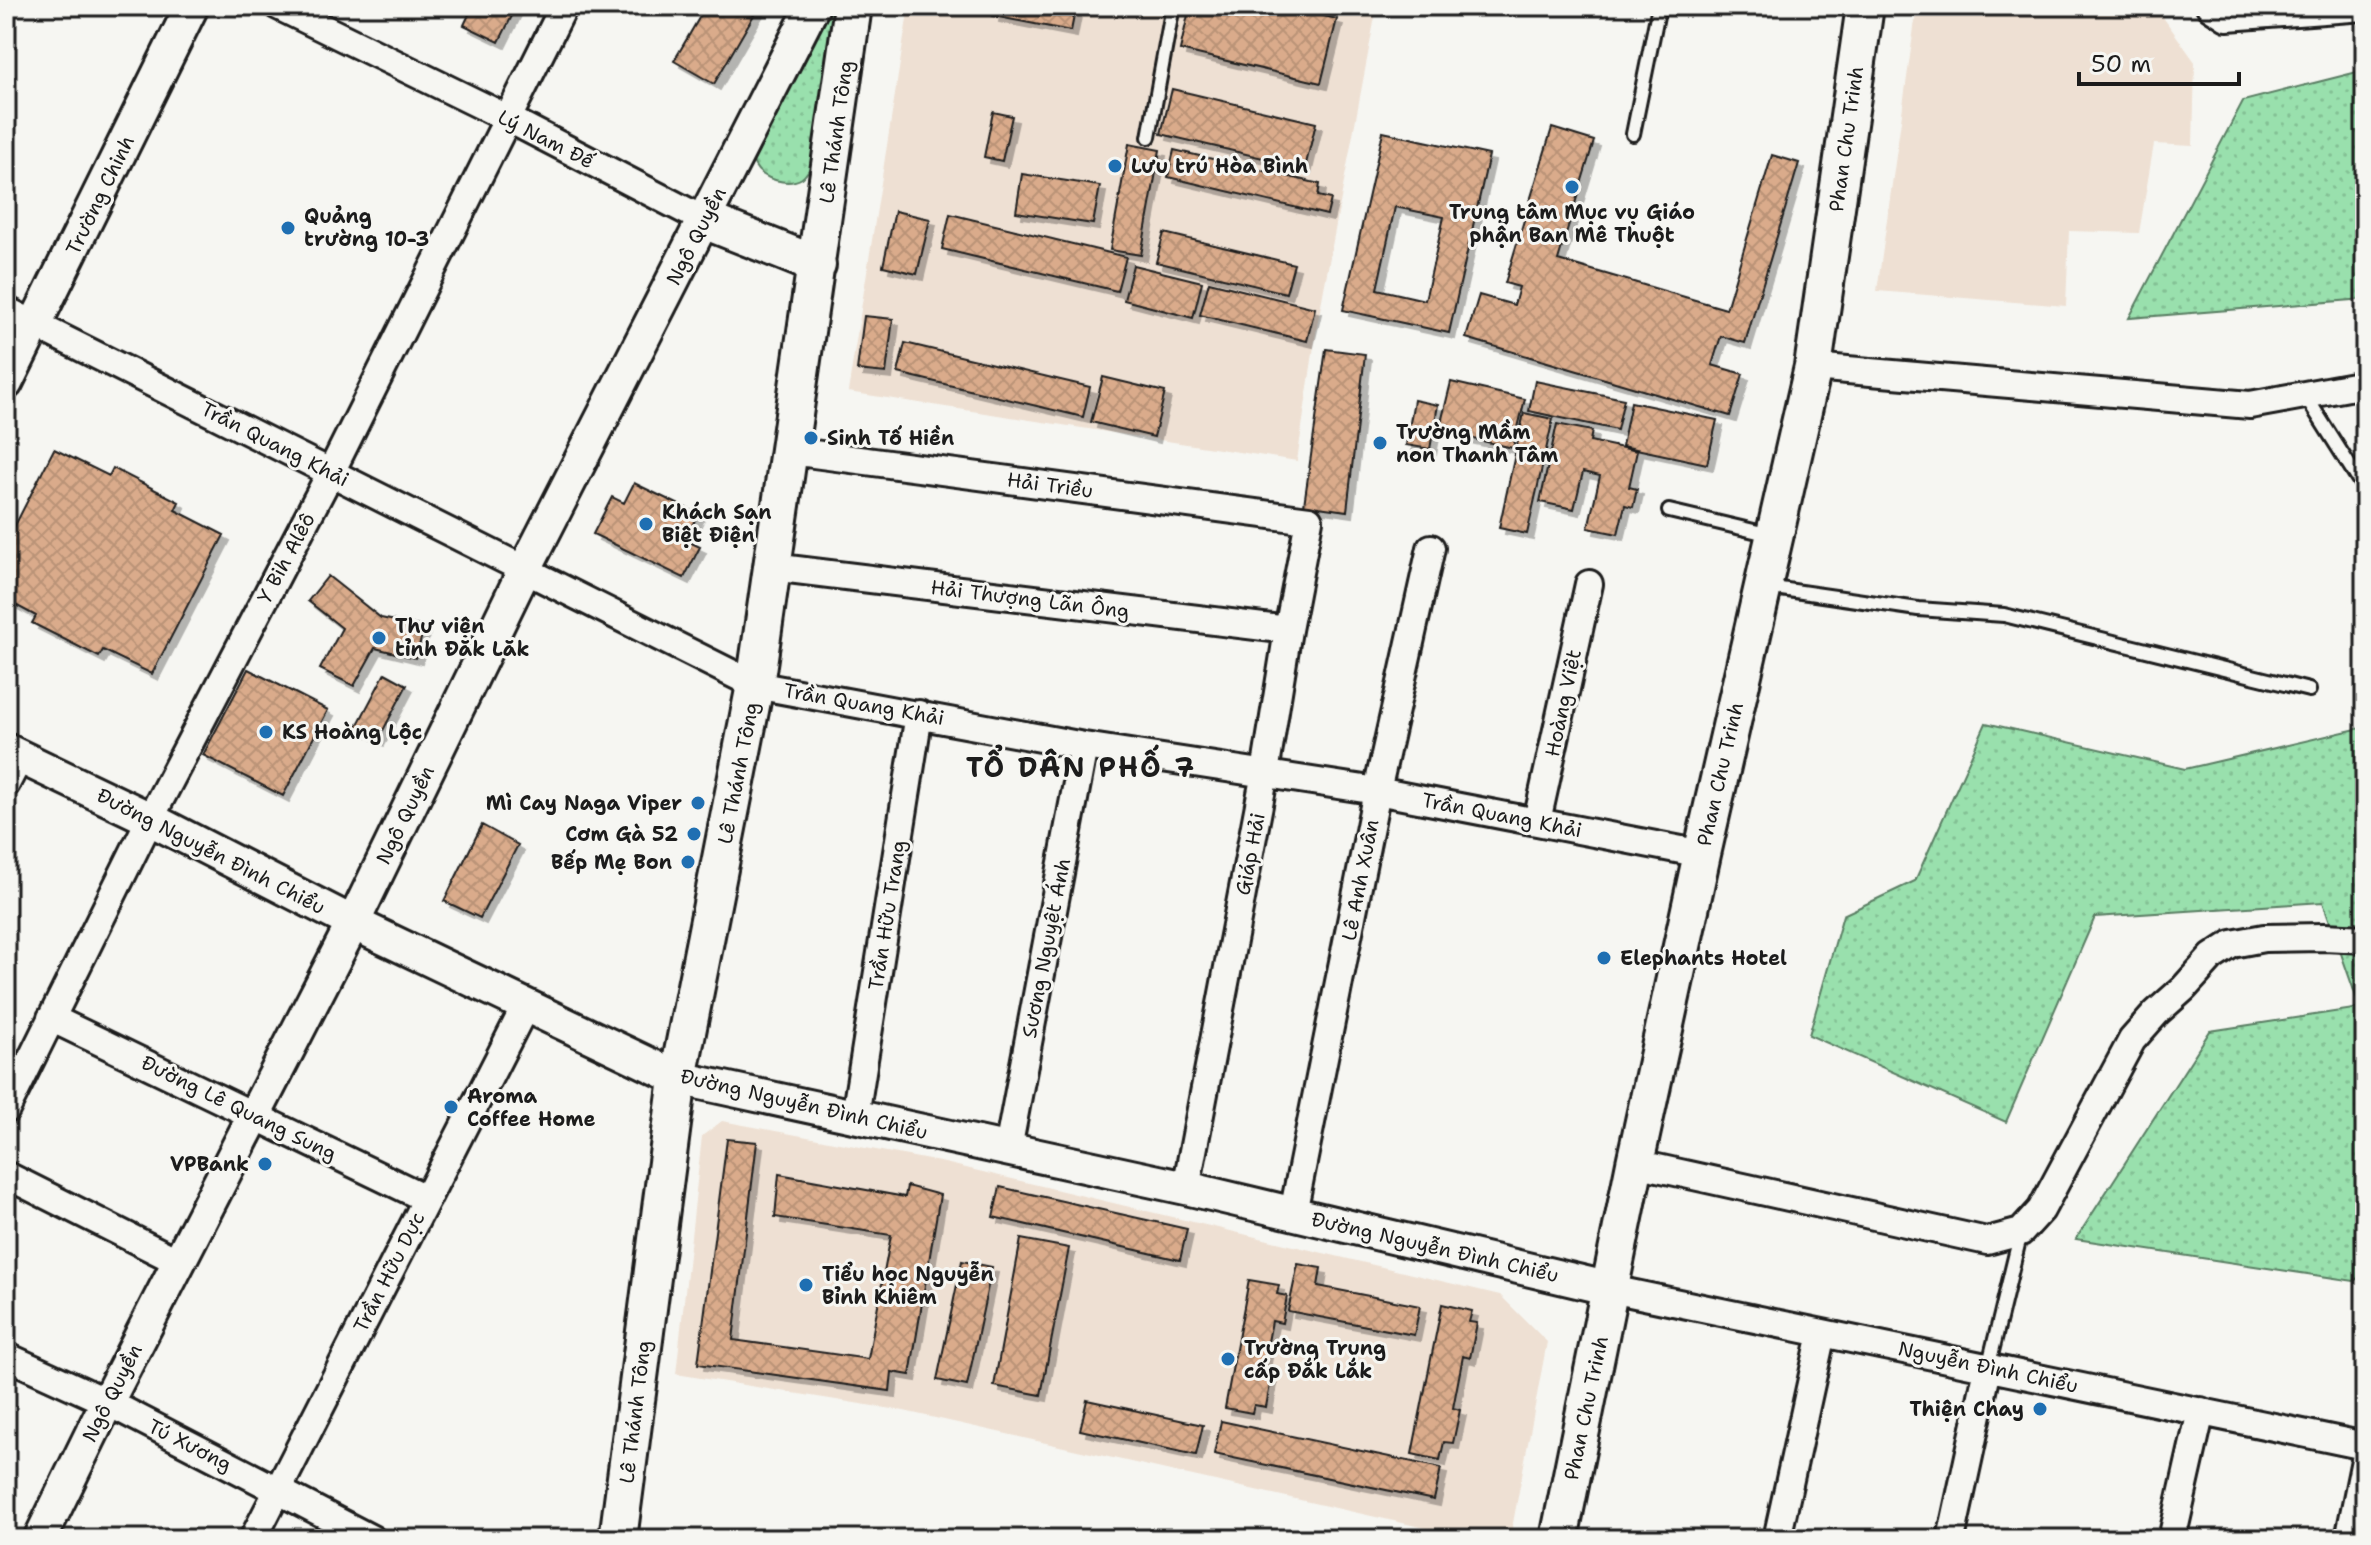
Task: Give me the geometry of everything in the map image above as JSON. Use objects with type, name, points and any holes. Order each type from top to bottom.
[{"type":"main road","name":"Lê Thánh Tông","points":[[618,1539],[678,1078],[755,685],[853,6]]},
{"type":"main road","name":"Phan Chu Trinh","points":[[1559,1539],[1635,1163],[1813,367],[1865,6]]},
{"type":"main road","name":"Lý Nam Đế","points":[[704,220],[817,265]]},
{"type":"street","name":"Trường Chinh","points":[[6,383],[192,6]]},
{"type":"street","name":"Lý Nam Đế","points":[[278,6],[507,118],[704,220]]},
{"type":"street","name":"Y Bih Alêô","points":[[6,1110],[150,819],[331,472],[564,6]]},
{"type":"street","name":"Ngô Quyền","points":[[40,1539],[353,923],[525,569],[813,6]]},
{"type":"street","points":[[2210,6],[2227,17],[2365,7]]},
{"type":"street","name":"Trần Quang Khải","points":[[6,310],[755,685],[1084,746],[1377,791],[1702,854]]},
{"type":"street","points":[[1813,367],[2250,405],[2365,384]]},
{"type":"street","name":"Hải Triều","points":[[791,451],[1309,520]]},
{"type":"street","name":"Giáp Hải","points":[[1186,1188],[1265,773],[1309,520]]},
{"type":"street","name":"Lê Anh Xuân","points":[[1293,1213],[1377,791],[1431,548]]},
{"type":"street","name":"Hải Thượng Lãn Ông","points":[[772,567],[1288,630]]},
{"type":"street","name":"Hoàng Việt","points":[[1537,821],[1589,584]]},
{"type":"street","name":"Trần Hữu Trang","points":[[855,1116],[919,714]]},
{"type":"street","name":"Sương Nguyệt Ánh","points":[[1008,1149],[1084,746]]},
{"type":"street","name":"Đường Nguyễn Đình Chiểu","points":[[11,764],[150,819],[353,923],[678,1078],[1186,1188],[1611,1289]]},
{"type":"street","points":[[1635,1163],[1987,1241],[2021,1232],[2041,1210],[2132,1040],[2212,957],[2232,944],[2264,938],[2365,939]]},
{"type":"street","name":"Trần Hữu Dực","points":[[253,1539],[526,1005]]},
{"type":"street","name":"Đường Lê Quang Sung","points":[[51,1018],[427,1199]]},
{"type":"street","points":[[6,1175],[179,1262]]},
{"type":"street","name":"Nguyễn Đình Chiểu","points":[[1611,1289],[2365,1446]]},
{"type":"street","points":[[1777,1539],[1822,1333]]},
{"type":"street","name":"Tú Xương","points":[[6,1356],[107,1402],[372,1539]]},
{"type":"street","points":[[1951,1539],[1988,1368]]},
{"type":"street","points":[[2172,1539],[2201,1411]]},
{"type":"street","points":[[2349,1539],[2365,1460]]},
{"type":"lane","points":[[1149,137],[1173,6]]},
{"type":"lane","points":[[1633,134],[1659,6]]},
{"type":"lane","points":[[2305,395],[2365,490]]},
{"type":"lane","points":[[1669,511],[1774,536]]},
{"type":"lane","points":[[1762,586],[1918,609],[2004,615],[2309,690]]},
{"type":"lane","points":[[1988,1368],[2021,1232]]},
{"type":"shaded area","name":"Lưu trú Hòa Bình","points":[[909,6],[1377,6],[1317,326],[1297,461],[848,392]]},
{"type":"shaded area","points":[[1917,6],[2080,6],[2086,16],[2114,6],[2155,6],[2195,62],[2193,146],[2154,144],[2139,233],[2069,231],[2066,306],[1877,291]]},
{"type":"shaded area","name":"Trường Trung cấp Đắk Lắk","points":[[722,1121],[945,1163],[1500,1295],[1547,1342],[1510,1539],[1474,1539],[904,1411],[676,1374],[702,1136]]},
{"type":"green space","points":[[821,6],[845,6],[810,168],[796,181],[776,180],[758,171],[751,153]]},
{"type":"green space","points":[[2365,70],[2365,299],[2129,318],[2243,101]]},
{"type":"green space","points":[[1986,723],[2185,769],[2365,727],[2365,1272],[2354,1281],[2076,1239],[2210,1031],[2360,1008],[2323,902],[2095,917],[2006,1122],[1809,1035],[1843,915],[1915,881]]},
{"type":"building","points":[[473,6],[517,6],[499,42],[464,25]]},
{"type":"building","points":[[706,6],[758,8],[714,84],[674,61]]},
{"type":"building","points":[[995,6],[1076,6],[1071,31],[993,16]]},
{"type":"building","points":[[1190,6],[1283,6],[1337,19],[1321,83],[1180,50]]},
{"type":"building","points":[[1172,89],[1316,123],[1305,168],[1161,134]]},
{"type":"building","points":[[993,112],[1012,116],[1002,161],[984,157]]},
{"type":"building","points":[[1552,128],[1594,141],[1558,260],[1726,309],[1772,155],[1799,163],[1745,343],[1721,336],[1712,365],[1743,374],[1730,416],[1466,338],[1479,295],[1514,305],[1519,287],[1505,283]]},
{"type":"building","points":[[1383,132],[1489,155],[1449,333],[1343,310]],"holes":[[[1395,207],[1444,217],[1425,300],[1377,289]]]},
{"type":"building","points":[[1129,144],[1160,150],[1141,255],[1110,250]]},
{"type":"building","points":[[1174,150],[1320,184],[1318,196],[1331,199],[1327,215],[1168,177]]},
{"type":"building","points":[[1022,174],[1100,186],[1093,224],[1016,212]]},
{"type":"building","points":[[895,211],[930,219],[917,274],[883,266]]},
{"type":"building","points":[[950,214],[1126,257],[1117,291],[942,249]]},
{"type":"building","points":[[1164,233],[1294,264],[1286,293],[1156,262]]},
{"type":"building","points":[[1133,265],[1202,282],[1193,318],[1124,300]]},
{"type":"building","points":[[1209,282],[1315,308],[1307,341],[1200,315]]},
{"type":"building","points":[[864,316],[893,319],[886,373],[857,370]]},
{"type":"building","points":[[905,343],[1090,387],[1083,417],[898,373]]},
{"type":"building","points":[[1326,349],[1365,354],[1347,511],[1304,505]]},
{"type":"building","points":[[1103,377],[1165,392],[1154,437],[1091,422]]},
{"type":"building","points":[[1535,381],[1624,399],[1617,430],[1529,411]]},
{"type":"building","points":[[1451,382],[1525,399],[1513,448],[1439,431]]},
{"type":"building","points":[[1414,400],[1438,405],[1430,449],[1406,445]]},
{"type":"building","points":[[1631,402],[1717,420],[1707,464],[1622,446]]},
{"type":"building","points":[[1524,413],[1553,419],[1527,534],[1499,528]]},
{"type":"building","points":[[1557,424],[1592,431],[1590,441],[1637,451],[1629,487],[1637,489],[1633,507],[1625,505],[1618,534],[1588,528],[1600,476],[1583,472],[1574,509],[1540,502]]},
{"type":"building","points":[[54,449],[109,476],[113,468],[179,502],[175,510],[224,535],[152,674],[103,650],[99,657],[32,623],[36,616],[6,600],[6,543]]},
{"type":"building","name":"Khách Sạn Biệt Điện","points":[[634,483],[698,514],[685,540],[700,547],[684,578],[593,534],[612,497],[624,503]]},
{"type":"building","name":"Thư viện tỉnh Đăk Lăk","points":[[328,576],[381,618],[424,627],[416,658],[375,648],[354,686],[320,669],[342,628],[308,601]]},
{"type":"building","name":"KS Hoàng Lộc","points":[[248,669],[328,710],[283,796],[203,755]]},
{"type":"building","points":[[385,673],[407,685],[378,740],[356,728]]},
{"type":"building","points":[[482,825],[518,845],[480,918],[444,901]]},
{"type":"building","points":[[727,1139],[757,1142],[733,1340],[868,1359],[891,1235],[775,1217],[779,1174],[905,1197],[907,1186],[940,1195],[910,1375],[892,1372],[890,1391],[698,1364]]},
{"type":"building","points":[[1000,1187],[1187,1229],[1180,1260],[993,1217]]},
{"type":"building","points":[[1021,1239],[1069,1248],[1041,1395],[994,1386]]},
{"type":"building","points":[[962,1261],[992,1267],[967,1386],[937,1380]]},
{"type":"building","points":[[1298,1264],[1321,1268],[1318,1286],[1420,1306],[1414,1335],[1288,1311]]},
{"type":"building","points":[[1249,1280],[1279,1285],[1277,1294],[1287,1296],[1282,1323],[1272,1321],[1261,1378],[1271,1379],[1266,1407],[1254,1405],[1252,1413],[1225,1408]]},
{"type":"building","points":[[1442,1304],[1472,1311],[1469,1322],[1477,1323],[1470,1358],[1463,1356],[1453,1408],[1460,1410],[1453,1443],[1444,1442],[1440,1460],[1412,1454]]},
{"type":"building","points":[[1087,1400],[1203,1425],[1196,1455],[1080,1430]]},
{"type":"building","points":[[1221,1421],[1441,1468],[1434,1500],[1214,1454]]},
{"type":"place","name":"Lưu trú Hòa Bình","points":[[1115,166]]},
{"type":"place","name":"Trung tâm Mục vụ Giáo phận Ban Mê Thuột","points":[[1572,187]]},
{"type":"place","name":"Quảng trường 10-3","points":[[288,228]]},
{"type":"place","name":"Sinh Tố Hiền","points":[[811,438]]},
{"type":"place","name":"Trường Mầm non Thanh Tâm","points":[[1380,443]]},
{"type":"place","name":"Khách Sạn Biệt Điện","points":[[646,524]]},
{"type":"place","name":"Thư viện tỉnh Đăk Lăk","points":[[379,638]]},
{"type":"place","name":"KS Hoàng Lộc","points":[[266,732]]},
{"type":"place","name":"Mì Cay Naga Viper","points":[[698,803]]},
{"type":"place","name":"Cơm Gà 52","points":[[694,834]]},
{"type":"place","name":"Bếp Mẹ Bon","points":[[688,862]]},
{"type":"place","name":"Elephants Hotel","points":[[1604,958]]},
{"type":"place","name":"Aroma Coffee Home","points":[[451,1107]]},
{"type":"place","name":"VPBank","points":[[265,1164]]},
{"type":"place","name":"Tiểu học Nguyễn Bỉnh Khiêm","points":[[806,1285]]},
{"type":"place","name":"Trường Trung cấp Đắk Lắk","points":[[1228,1359]]},
{"type":"place","name":"Thiện Chay","points":[[2040,1409]]},
{"type":"district","name":"TỔ DÂN PHỐ 7","points":[[1081,767]]}]
